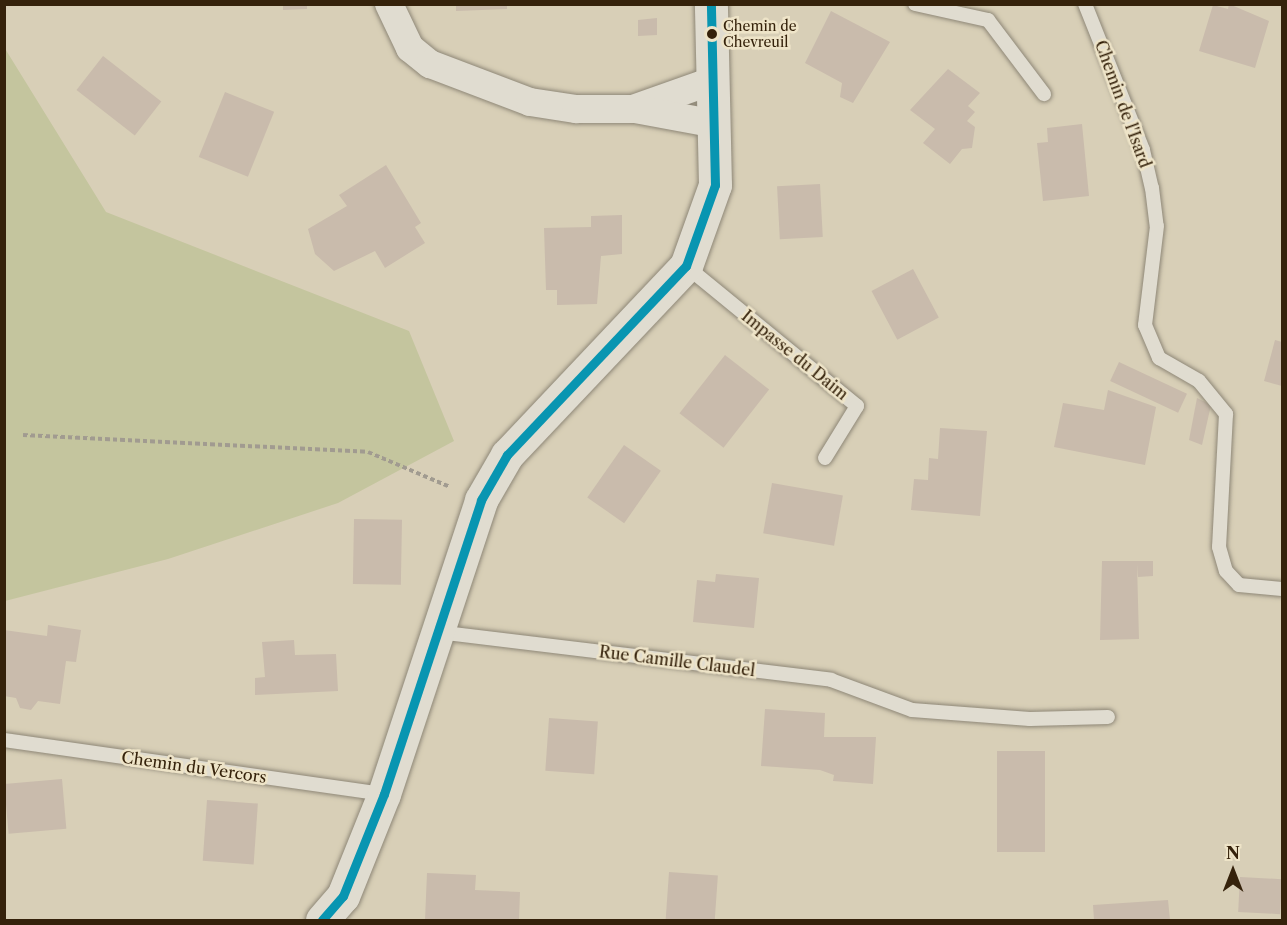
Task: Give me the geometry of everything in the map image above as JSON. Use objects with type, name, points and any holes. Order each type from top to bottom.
[{"type":"street","points":[[389,4],[410,48],[462,80],[530,102],[576,110],[633,109],[711,123]]},
{"type":"street","points":[[322,921],[343,896],[384,794],[481,500],[507,455],[686,266],[715,185],[709,82],[711,4]]},
{"type":"street","points":[[633,109],[709,82]]},
{"type":"lane","points":[[915,4],[988,20],[1044,94]]},
{"type":"lane","name":"Chemin de l'Isard","points":[[1085,4],[1143,150],[1152,188],[1157,226],[1144,325],[1159,357],[1199,381],[1226,414],[1219,547],[1226,571],[1239,585],[1282,589]]},
{"type":"lane","name":"Impasse du Daim","points":[[686,266],[857,406],[825,458]]},
{"type":"lane","name":"Rue Camille Claudel","points":[[437,632],[831,680],[912,710],[1030,719],[1108,717]]},
{"type":"lane","name":"Chemin du Vercors","points":[[4,740],[384,794]]},
{"type":"path","points":[[23,435],[368,452],[481,500]]},
{"type":"green space","points":[[4,47],[106,212],[409,331],[454,441],[338,503],[168,559],[5,601]]},
{"type":"building","points":[[283,4],[307,4],[307,9],[283,10]]},
{"type":"building","points":[[456,4],[507,4],[507,9],[456,11]]},
{"type":"building","points":[[1229,4],[1269,21],[1255,68],[1199,51],[1213,5],[1228,9]]},
{"type":"building","points":[[831,11],[890,42],[853,103],[840,97],[842,83],[805,63]]},
{"type":"building","points":[[657,18],[657,35],[638,36],[638,20]]},
{"type":"building","points":[[103,56],[161,102],[135,135],[77,90]]},
{"type":"building","points":[[948,69],[980,93],[968,106],[975,112],[967,121],[975,127],[972,148],[962,149],[950,164],[923,143],[935,129],[910,110]]},
{"type":"building","points":[[225,92],[274,112],[248,177],[199,157]]},
{"type":"building","points":[[1082,124],[1089,196],[1043,201],[1037,143],[1048,142],[1047,128]]},
{"type":"building","points":[[386,165],[421,223],[415,227],[425,243],[385,268],[375,251],[334,271],[315,254],[308,229],[347,206],[339,195]]},
{"type":"building","points":[[820,184],[823,237],[780,239],[777,186]]},
{"type":"building","points":[[622,215],[622,254],[601,256],[597,304],[557,305],[557,290],[546,290],[544,228],[591,227],[591,216]]},
{"type":"building","points":[[913,269],[939,318],[897,340],[872,291]]},
{"type":"building","points":[[1275,340],[1282,342],[1282,386],[1264,381]]},
{"type":"building","points":[[725,355],[769,389],[724,448],[679,413]]},
{"type":"building","points":[[1119,362],[1187,394],[1178,413],[1110,381]]},
{"type":"building","points":[[1108,390],[1156,407],[1145,465],[1054,447],[1063,403],[1104,410]]},
{"type":"building","points":[[1197,398],[1211,405],[1202,445],[1189,440]]},
{"type":"building","points":[[940,428],[987,431],[980,516],[911,510],[914,479],[928,480],[929,458],[938,459]]},
{"type":"building","points":[[624,445],[661,471],[624,523],[587,497]]},
{"type":"building","points":[[772,483],[843,496],[834,546],[763,533]]},
{"type":"building","points":[[354,519],[402,520],[401,585],[353,584]]},
{"type":"building","points":[[1102,561],[1153,561],[1153,576],[1138,577],[1137,564],[1139,639],[1100,640]]},
{"type":"building","points":[[716,574],[759,578],[754,628],[693,622],[697,580],[715,582]]},
{"type":"building","points":[[48,625],[81,630],[76,662],[66,661],[60,704],[38,701],[31,710],[20,708],[16,698],[4,696],[4,630],[47,636]]},
{"type":"building","points":[[294,640],[295,655],[336,654],[338,691],[255,695],[255,678],[265,677],[262,642]]},
{"type":"building","points":[[765,709],[825,713],[824,737],[876,737],[873,784],[833,781],[834,775],[820,770],[761,766]]},
{"type":"building","points":[[549,718],[598,721],[594,774],[545,771]]},
{"type":"building","points":[[997,751],[1045,751],[1045,852],[997,852]]},
{"type":"building","points":[[62,779],[66,829],[9,834],[4,784]]},
{"type":"building","points":[[207,800],[258,804],[254,864],[203,861]]},
{"type":"building","points":[[669,872],[718,875],[715,920],[666,920]]},
{"type":"building","points":[[427,873],[476,875],[475,890],[520,892],[519,920],[425,920]]},
{"type":"building","points":[[1240,877],[1282,879],[1280,914],[1238,912]]},
{"type":"building","points":[[1168,900],[1170,920],[1094,920],[1093,905]]},
{"type":"transit line","points":[[322,920],[343,896],[384,794],[481,500],[507,455],[686,266],[715,185],[711,4]]},
{"type":"place","name":"Chemin de Chevreuil","points":[[712,34]]}]
